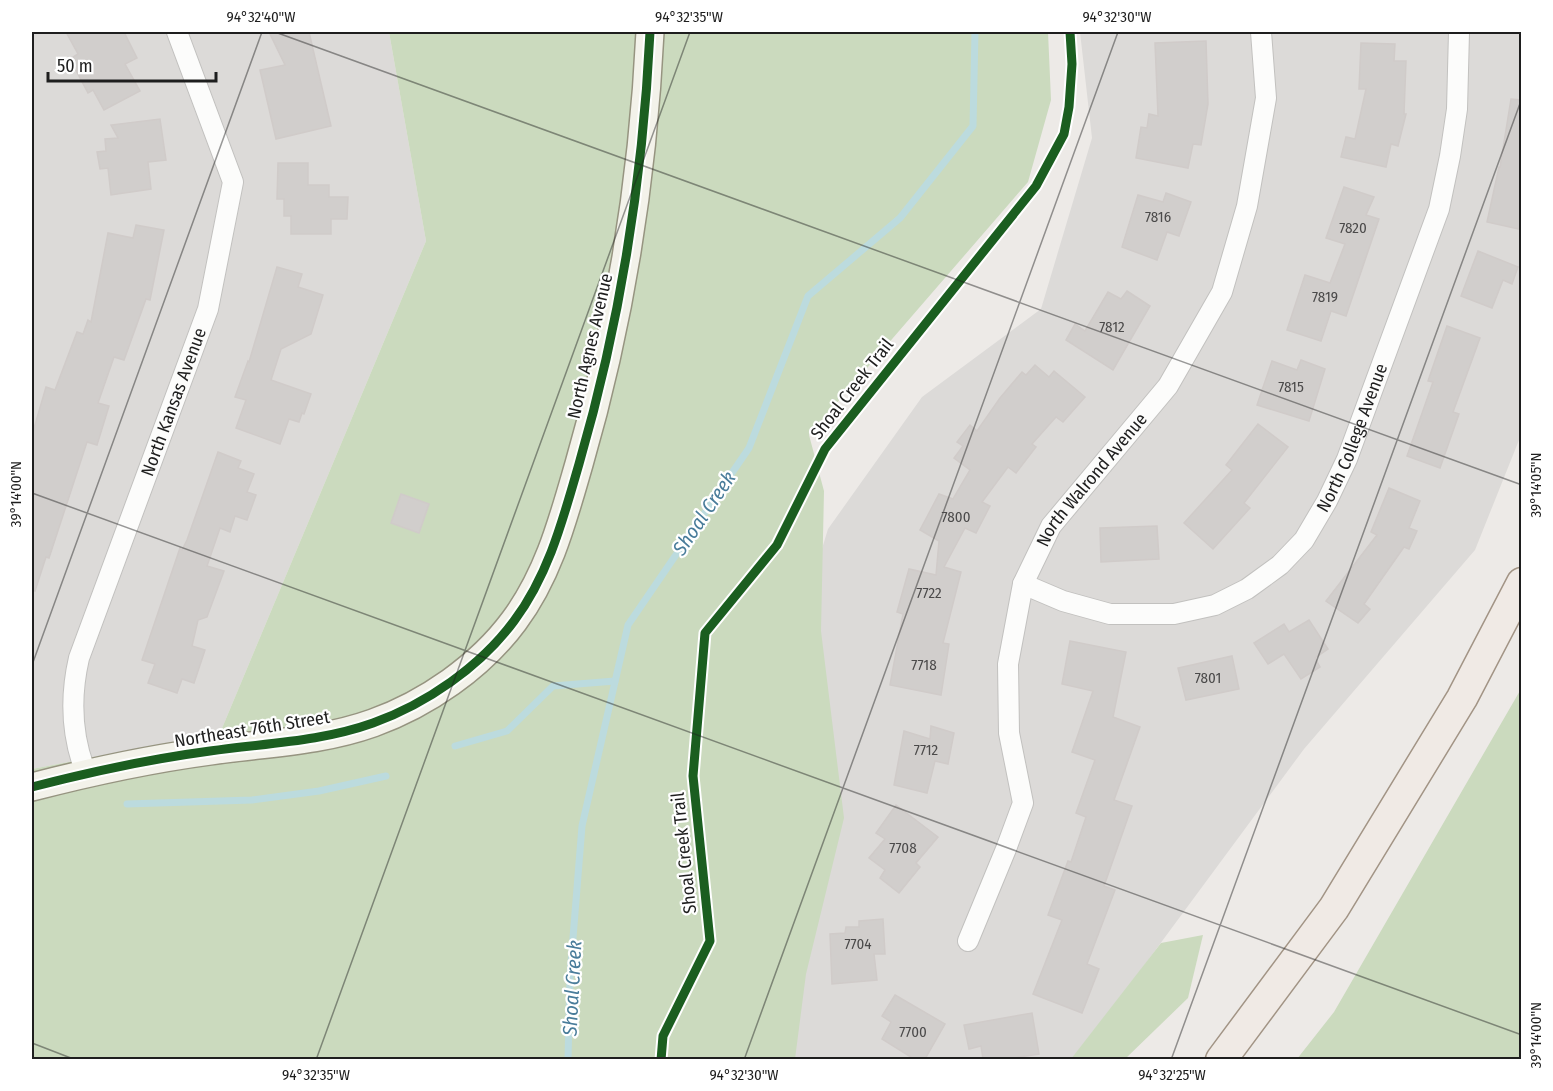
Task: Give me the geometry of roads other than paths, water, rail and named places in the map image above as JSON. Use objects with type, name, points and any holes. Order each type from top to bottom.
[{"type":"main road","points":[[1221,1059],[1334,908],[1462,698],[1521,583]]},
{"type":"street","name":"North Kansas Avenue","points":[[86,773],[78,753],[73,717],[73,684],[79,658],[208,309],[233,182],[177,32]]},
{"type":"street","name":"North Agnes Avenue","points":[[492,647],[514,621],[548,563],[592,418],[610,344],[638,185],[650,32]]},
{"type":"street","name":"North Walrond Avenue","points":[[968,941],[1023,803],[1009,733],[1008,664],[1023,584],[1051,526],[1168,386],[1222,292],[1247,206],[1266,98],[1261,32]]},
{"type":"street","name":"North College Avenue","points":[[1023,584],[1063,601],[1110,614],[1174,614],[1215,605],[1247,589],[1280,565],[1304,540],[1327,501],[1347,459],[1439,209],[1457,109],[1459,32]]},
{"type":"street","name":"Northeast 76th Street","points":[[32,787],[86,773],[209,751],[314,739],[373,723],[430,695],[462,673],[492,647]]},
{"type":"waterway","name":"Shoal Creek","points":[[568,1060],[570,975],[582,826],[628,625],[749,448],[808,296],[900,218],[973,126],[975,32]]},
{"type":"waterway","points":[[455,746],[507,731],[553,686],[615,681]]},
{"type":"waterway","points":[[127,804],[252,800],[319,791],[386,776]]}]
